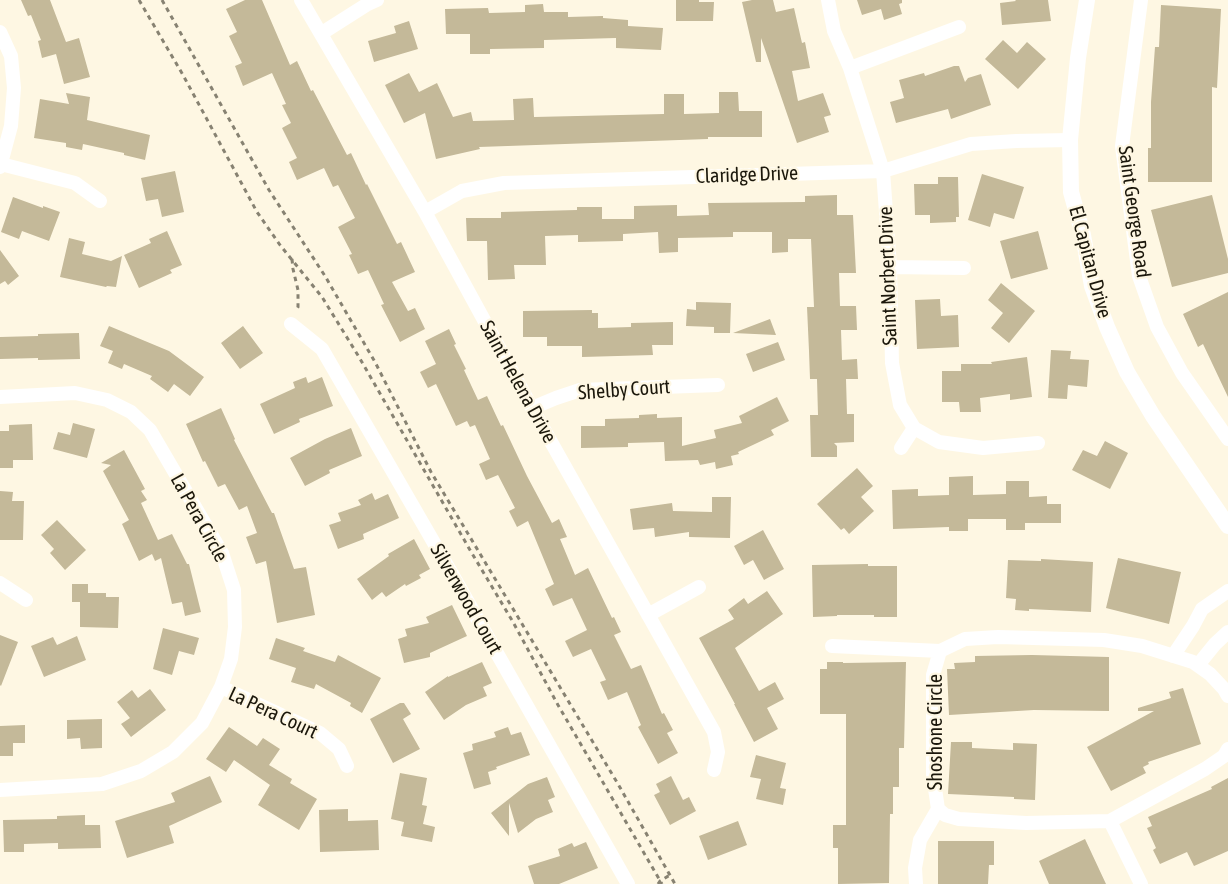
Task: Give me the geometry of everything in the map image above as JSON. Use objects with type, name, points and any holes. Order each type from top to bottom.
[{"type":"street","name":"Saint Helena Drive","points":[[301,0],[426,212],[532,408],[714,732],[718,752],[714,770]]},
{"type":"street","points":[[322,33],[366,4],[377,0]]},
{"type":"street","name":"Saint Norbert Drive","points":[[828,0],[834,31],[850,68],[883,171],[890,267],[892,363],[900,405],[914,428]]},
{"type":"street","name":"El Capitan Drive","points":[[1087,0],[1078,58],[1070,140],[1071,192],[1083,236],[1092,286],[1127,372],[1153,416],[1228,526]]},
{"type":"street","name":"Saint George Road","points":[[1141,0],[1122,146],[1139,276],[1157,327],[1177,364],[1228,439]]},
{"type":"street","points":[[850,68],[959,27]]},
{"type":"street","points":[[0,32],[11,56],[14,88],[11,126],[0,165],[75,183],[100,201]]},
{"type":"street","name":"Claridge Drive","points":[[426,212],[462,191],[504,183],[883,171],[971,144],[1070,140]]},
{"type":"street","points":[[890,267],[963,268]]},
{"type":"street","name":"Silverwood Court","points":[[291,324],[322,349],[628,884]]},
{"type":"street","name":"Shelby Court","points":[[532,408],[580,390],[718,385]]},
{"type":"street","name":"La Pera Circle","points":[[0,397],[75,393],[107,400],[131,412],[150,430],[222,553],[234,590],[235,627],[231,659],[221,687],[202,723],[173,752],[141,771],[102,784],[0,790]]},
{"type":"street","points":[[900,448],[914,428],[939,442],[983,448],[1038,443]]},
{"type":"street","points":[[0,583],[26,600]]},
{"type":"street","points":[[648,615],[699,587]]},
{"type":"street","points":[[1173,656],[1202,609],[1228,591]]},
{"type":"street","points":[[1198,665],[1228,632]]},
{"type":"street","name":"Shoshone Circle","points":[[1228,696],[1210,674],[1193,662],[1142,646],[1104,640],[998,637],[964,639],[940,651],[933,675],[933,775],[938,809],[945,815],[958,819],[1026,823],[1110,821],[1205,769],[1224,756],[1228,749]]},
{"type":"street","points":[[832,646],[940,651]]},
{"type":"street","name":"La Pera Court","points":[[221,687],[320,733],[339,749],[347,766]]},
{"type":"street","points":[[916,884],[915,868],[920,840],[938,809]]},
{"type":"street","points":[[1110,821],[1141,884]]},
{"type":"path","points":[[139,0],[183,75],[257,212],[322,297],[359,357],[513,622],[660,883],[670,875]]},
{"type":"path","points":[[162,0],[269,190],[325,276],[375,362],[431,472],[618,784],[675,884]]},
{"type":"path","points":[[291,324],[298,307],[298,290],[292,269],[292,259]]},
{"type":"building","points":[[21,0],[50,0],[66,42],[79,38],[90,77],[64,84],[56,54],[42,58],[38,41],[41,40],[31,15],[28,16]]},
{"type":"building","points":[[245,0],[262,0],[290,65],[297,61],[347,155],[351,153],[397,244],[401,242],[415,272],[392,282],[408,311],[415,308],[425,329],[400,342],[381,305],[384,304],[368,270],[358,274],[349,255],[352,254],[338,227],[355,218],[338,185],[333,187],[324,168],[297,180],[289,162],[297,158],[282,128],[291,123],[282,105],[286,104],[272,73],[243,86],[235,66],[242,63],[229,36],[237,32],[226,9]]},
{"type":"building","points":[[676,0],[714,2],[713,21],[676,21]]},
{"type":"building","points":[[773,0],[776,12],[794,8],[802,43],[805,42],[810,68],[792,71],[798,101],[823,93],[831,115],[824,117],[829,132],[797,143],[761,38],[761,62],[756,62],[742,2]]},
{"type":"building","points":[[857,0],[902,0],[899,4],[902,14],[884,20],[881,9],[862,15]]},
{"type":"building","points":[[1015,0],[1048,0],[1051,21],[1002,25],[1000,3]]},
{"type":"building","points":[[543,4],[544,12],[568,12],[568,17],[603,16],[603,18],[628,20],[628,26],[663,28],[661,50],[616,48],[616,38],[544,40],[544,48],[490,49],[490,54],[470,54],[470,34],[446,34],[445,9],[488,8],[489,13],[525,12],[525,5]]},
{"type":"building","points":[[1161,5],[1221,9],[1217,88],[1212,87],[1212,182],[1148,182],[1155,47],[1159,47]]},
{"type":"building","points":[[409,21],[418,49],[374,62],[368,41],[396,33],[394,26]]},
{"type":"building","points":[[1003,40],[1017,53],[1027,42],[1046,59],[1018,89],[985,59]]},
{"type":"building","points":[[959,66],[965,82],[968,78],[981,74],[991,105],[951,119],[948,109],[896,123],[890,102],[904,98],[899,80],[924,73],[925,76]]},
{"type":"building","points":[[409,73],[419,92],[437,83],[453,117],[471,112],[473,121],[514,120],[513,99],[533,98],[534,117],[664,114],[664,94],[684,94],[684,114],[719,113],[719,92],[738,92],[739,111],[762,111],[762,137],[708,137],[708,139],[479,147],[480,149],[436,159],[425,113],[404,123],[385,85]]},
{"type":"building","points":[[66,93],[90,97],[87,120],[150,135],[145,160],[83,144],[82,150],[66,147],[66,143],[34,138],[40,99],[69,104]]},
{"type":"building","points":[[175,171],[184,212],[162,217],[158,199],[146,201],[141,178]]},
{"type":"building","points":[[982,174],[1024,187],[1014,219],[994,213],[990,227],[968,220]]},
{"type":"building","points":[[938,177],[958,177],[959,217],[956,217],[956,222],[930,223],[930,215],[915,215],[914,184],[938,184]]},
{"type":"building","points":[[837,195],[837,215],[853,215],[856,273],[839,273],[840,306],[856,306],[857,330],[841,330],[842,360],[857,359],[858,379],[846,379],[847,414],[854,414],[854,442],[834,443],[837,446],[837,457],[811,457],[810,415],[818,415],[817,379],[810,379],[807,307],[814,307],[811,239],[788,239],[788,252],[772,253],[772,232],[733,232],[733,237],[678,238],[678,252],[659,253],[658,232],[623,234],[623,241],[578,242],[578,235],[545,236],[546,265],[514,265],[515,279],[488,280],[487,241],[467,241],[466,218],[501,218],[501,212],[602,207],[602,219],[634,219],[634,206],[677,205],[677,216],[709,215],[708,203],[805,202],[805,196]]},
{"type":"building","points":[[1212,195],[1228,259],[1228,273],[1172,287],[1151,210]]},
{"type":"building","points":[[13,197],[60,212],[49,241],[22,231],[19,239],[1,232]]},
{"type":"building","points":[[167,231],[182,265],[170,270],[172,273],[139,288],[124,255],[151,243],[149,239]]},
{"type":"building","points":[[1038,231],[1048,269],[1011,279],[1000,241]]},
{"type":"building","points":[[69,238],[85,242],[82,254],[111,261],[122,256],[116,287],[60,277]]},
{"type":"building","points":[[0,250],[19,276],[8,285],[5,281],[0,284]]},
{"type":"building","points":[[1001,283],[1035,311],[1009,343],[991,328],[1003,313],[988,300]]},
{"type":"building","points":[[1228,292],[1228,397],[1203,344],[1198,347],[1183,314]]},
{"type":"building","points":[[940,299],[941,316],[958,315],[959,347],[917,349],[915,300]]},
{"type":"building","points":[[696,302],[731,303],[730,333],[714,333],[714,327],[686,326],[687,309],[696,310]]},
{"type":"building","points":[[592,310],[592,313],[598,313],[598,328],[631,327],[631,323],[673,322],[673,345],[652,345],[653,355],[582,357],[582,346],[547,346],[547,337],[523,337],[523,311]]},
{"type":"building","points":[[770,319],[776,335],[733,333]]},
{"type":"building","points":[[109,326],[169,351],[204,377],[190,396],[174,384],[168,392],[150,379],[152,376],[124,364],[122,369],[108,363],[113,351],[100,346]]},
{"type":"building","points":[[243,326],[263,353],[240,369],[221,343]]},
{"type":"building","points":[[449,329],[478,400],[487,396],[552,523],[559,519],[567,537],[560,539],[575,575],[588,568],[621,632],[614,635],[631,669],[641,665],[662,714],[664,713],[673,730],[667,733],[678,753],[658,764],[638,727],[641,725],[627,692],[608,700],[600,682],[606,680],[591,649],[573,657],[565,641],[587,630],[572,598],[553,606],[545,589],[554,584],[528,521],[517,527],[509,511],[515,508],[498,475],[486,480],[479,464],[490,459],[475,425],[470,427],[467,421],[456,426],[436,384],[428,388],[420,372],[436,364],[425,341]]},
{"type":"building","points":[[79,333],[80,359],[0,359],[0,337]]},
{"type":"building","points":[[778,342],[785,360],[753,372],[746,354]]},
{"type":"building","points":[[1051,350],[1071,351],[1070,359],[1089,360],[1087,387],[1068,385],[1067,399],[1048,398]]},
{"type":"building","points":[[1027,357],[1032,397],[1010,400],[1010,394],[980,398],[981,412],[960,412],[959,402],[942,402],[942,371],[961,371],[961,364],[992,364],[991,362]]},
{"type":"building","points":[[306,377],[308,383],[322,377],[333,406],[299,419],[300,422],[274,434],[260,404],[295,388],[293,382]]},
{"type":"building","points":[[777,397],[789,421],[771,430],[774,435],[731,456],[733,465],[716,469],[715,462],[700,465],[698,460],[665,461],[664,442],[628,443],[628,447],[581,448],[581,426],[605,426],[605,419],[639,418],[639,415],[657,414],[657,418],[682,417],[682,446],[716,438],[714,430],[742,423],[739,416]]},
{"type":"building","points":[[221,408],[234,440],[274,513],[294,569],[306,567],[315,615],[277,623],[266,561],[256,564],[246,537],[257,533],[247,506],[239,510],[225,484],[218,487],[205,461],[203,462],[186,424]]},
{"type":"building","points":[[73,423],[95,429],[87,458],[53,449],[58,432],[70,435]]},
{"type":"building","points":[[32,424],[33,460],[13,460],[13,468],[0,468],[0,431],[9,431],[9,425]]},
{"type":"building","points":[[351,428],[362,456],[329,470],[330,473],[305,486],[290,458]]},
{"type":"building","points":[[1105,441],[1128,453],[1110,489],[1072,470],[1083,450],[1097,456]]},
{"type":"building","points":[[124,450],[145,489],[141,491],[147,500],[141,503],[158,540],[172,534],[189,564],[201,612],[185,616],[182,602],[172,604],[161,558],[155,561],[152,554],[139,561],[122,524],[129,520],[103,471],[111,465],[101,463]]},
{"type":"building","points":[[857,468],[873,486],[861,497],[874,511],[849,534],[844,528],[841,530],[817,504]]},
{"type":"building","points":[[973,476],[973,495],[1006,494],[1006,481],[1029,481],[1029,497],[1047,496],[1047,504],[1061,504],[1061,523],[1025,523],[1025,530],[1006,530],[1006,519],[968,519],[968,531],[949,531],[949,527],[893,529],[892,490],[918,489],[918,496],[949,495],[949,477]]},
{"type":"building","points":[[0,491],[13,492],[12,501],[24,501],[23,540],[0,540]]},
{"type":"building","points":[[372,493],[375,500],[388,494],[399,518],[363,534],[364,539],[338,549],[329,525],[341,521],[338,513],[361,505],[358,500]]},
{"type":"building","points":[[712,497],[731,497],[730,538],[689,537],[689,532],[655,537],[654,528],[633,530],[630,509],[672,503],[673,511],[712,512]]},
{"type":"building","points":[[57,520],[86,550],[65,570],[50,553],[54,549],[41,535]]},
{"type":"building","points":[[763,530],[784,569],[764,580],[753,560],[744,565],[734,546]]},
{"type":"building","points":[[414,539],[430,569],[419,575],[421,578],[406,586],[405,584],[386,597],[382,592],[372,600],[357,579],[389,556],[388,554]]},
{"type":"building","points":[[1118,558],[1181,572],[1169,624],[1106,608]]},
{"type":"building","points":[[1041,559],[1093,562],[1091,612],[1015,610],[1016,599],[1006,598],[1008,560],[1041,561]]},
{"type":"building","points":[[868,564],[868,566],[897,566],[897,617],[837,615],[813,617],[812,565]]},
{"type":"building","points":[[72,584],[88,584],[88,593],[106,593],[106,597],[119,597],[118,628],[80,627],[80,602],[72,602]]},
{"type":"building","points":[[767,591],[783,614],[735,648],[759,691],[775,682],[784,699],[767,708],[778,729],[754,742],[699,638],[734,619],[728,610],[744,598],[748,604]]},
{"type":"building","points":[[452,605],[467,636],[430,653],[430,657],[404,663],[398,639],[407,636],[405,629],[429,623],[426,617]]},
{"type":"building","points":[[163,628],[199,638],[194,655],[179,651],[172,675],[153,669]]},
{"type":"building","points":[[0,635],[18,642],[1,686],[0,685]]},
{"type":"building","points":[[77,636],[86,660],[44,677],[31,646],[53,637],[57,645]]},
{"type":"building","points":[[276,638],[305,648],[303,651],[335,662],[338,655],[381,678],[362,713],[350,706],[351,703],[316,684],[314,689],[291,682],[296,668],[269,659]]},
{"type":"building","points":[[975,656],[1109,657],[1109,711],[1034,710],[949,715],[947,669],[955,669],[954,663],[975,662]]},
{"type":"building","points":[[482,662],[492,683],[483,687],[487,696],[466,705],[444,720],[425,692],[448,676]]},
{"type":"building","points":[[827,662],[906,662],[904,748],[899,748],[899,787],[893,787],[893,814],[890,814],[889,883],[838,884],[838,848],[833,848],[833,825],[846,825],[846,714],[820,714],[820,669],[827,669]]},
{"type":"building","points":[[1183,688],[1201,744],[1148,762],[1149,764],[1143,767],[1146,773],[1111,791],[1087,747],[1154,711],[1138,711],[1138,708],[1171,698],[1169,692]]},
{"type":"building","points":[[150,689],[166,710],[131,737],[121,724],[130,718],[117,702],[132,690],[138,698]]},
{"type":"building","points":[[404,703],[411,714],[403,719],[420,749],[393,763],[370,719]]},
{"type":"building","points":[[102,719],[102,748],[81,749],[80,738],[67,739],[67,720]]},
{"type":"building","points":[[25,725],[25,743],[13,743],[13,756],[0,756],[0,726]]},
{"type":"building","points":[[229,727],[257,746],[263,738],[280,749],[269,765],[292,779],[290,783],[317,799],[299,830],[258,805],[270,785],[234,760],[226,772],[206,759]]},
{"type":"building","points":[[508,727],[511,735],[521,732],[530,755],[496,767],[497,769],[488,772],[491,784],[474,789],[463,753],[473,750],[472,744],[496,737],[494,732]]},
{"type":"building","points":[[951,742],[972,742],[972,748],[1013,750],[1013,743],[1037,744],[1035,800],[948,794]]},
{"type":"building","points":[[756,755],[786,763],[780,788],[786,789],[783,805],[756,799],[761,779],[750,777]]},
{"type":"building","points":[[400,773],[427,778],[422,805],[427,806],[423,824],[435,827],[432,842],[401,836],[404,822],[391,819]]},
{"type":"building","points":[[210,776],[222,802],[169,826],[174,843],[127,858],[115,821],[175,802],[171,793]]},
{"type":"building","points":[[671,776],[683,800],[689,797],[696,811],[670,825],[654,795],[660,792],[656,784]]},
{"type":"building","points":[[547,777],[555,797],[548,800],[553,812],[536,819],[518,833],[509,803],[509,836],[491,813],[528,784]]},
{"type":"building","points":[[1228,778],[1228,851],[1194,866],[1187,852],[1160,864],[1153,850],[1156,848],[1147,828],[1152,826],[1148,817],[1212,789],[1211,787]]},
{"type":"building","points":[[348,809],[348,821],[378,820],[379,850],[320,852],[319,810]]},
{"type":"building","points":[[85,815],[85,825],[100,825],[101,848],[58,849],[58,843],[24,844],[24,852],[4,852],[3,820],[57,819],[57,816]]},
{"type":"building","points":[[738,821],[747,845],[708,860],[699,836]]},
{"type":"building","points":[[1085,839],[1106,884],[1049,884],[1039,861]]},
{"type":"building","points":[[938,841],[994,841],[994,865],[989,865],[988,884],[938,884]]},
{"type":"building","points":[[586,842],[598,868],[559,884],[534,884],[528,866],[560,856],[558,849],[572,843],[574,847]]}]
